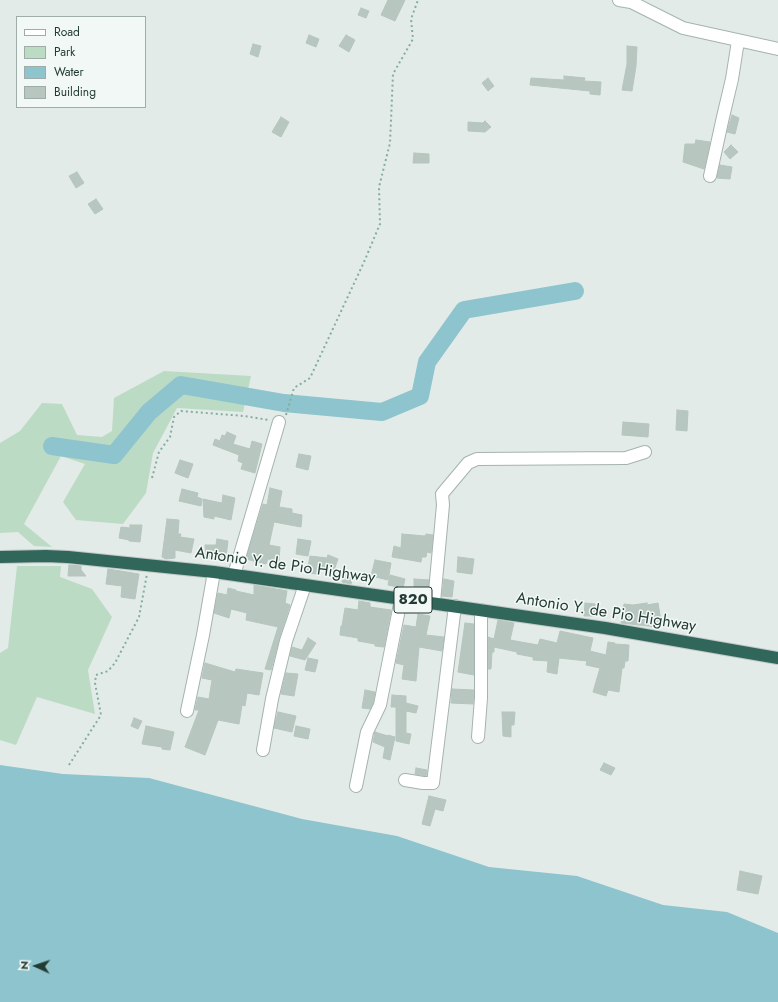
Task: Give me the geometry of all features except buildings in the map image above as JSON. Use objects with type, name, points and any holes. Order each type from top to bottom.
[{"type":"highway","name":"Antonio Y. de Pio Highway","points":[[0,557],[68,556],[214,572],[401,599],[434,602],[605,628],[778,658]]},
{"type":"street","points":[[619,0],[631,2],[683,28],[778,50]]},
{"type":"street","points":[[710,176],[732,79],[738,41]]},
{"type":"street","points":[[234,575],[282,420]]},
{"type":"street","points":[[434,602],[443,504],[442,494],[468,463],[477,459],[626,458],[645,452]]},
{"type":"street","points":[[187,711],[203,635],[214,572]]},
{"type":"street","points":[[263,750],[272,699],[284,648],[304,585]]},
{"type":"street","points":[[356,786],[367,732],[380,705],[401,599]]},
{"type":"street","points":[[405,780],[433,783],[455,606]]},
{"type":"street","points":[[478,737],[481,698],[481,610]]},
{"type":"path","points":[[152,478],[158,452],[170,437],[174,417],[181,411],[282,420],[294,388],[310,378],[380,224],[379,188],[390,143],[393,74],[413,38],[411,19],[418,0]]},
{"type":"path","points":[[69,765],[100,715],[95,683],[96,675],[108,671],[114,663],[139,617],[150,564]]},
{"type":"green space","points":[[164,371],[251,376],[243,412],[177,408],[153,453],[146,493],[123,524],[76,520],[63,502],[85,464],[61,456],[24,524],[52,547],[34,546],[18,532],[0,533],[0,443],[20,431],[42,403],[62,404],[77,435],[102,437],[112,431],[114,398]]},
{"type":"green space","points":[[17,566],[61,566],[60,577],[92,589],[112,617],[88,670],[95,714],[37,697],[16,745],[0,740],[0,653],[8,648]]},
{"type":"water","points":[[0,765],[63,774],[149,778],[302,819],[397,836],[489,867],[577,876],[663,905],[727,912],[778,933],[778,1002],[0,1002]]},
{"type":"waterway","points":[[52,446],[114,455],[149,412],[181,385],[284,403],[382,412],[420,396],[427,362],[464,310],[575,291]]}]
